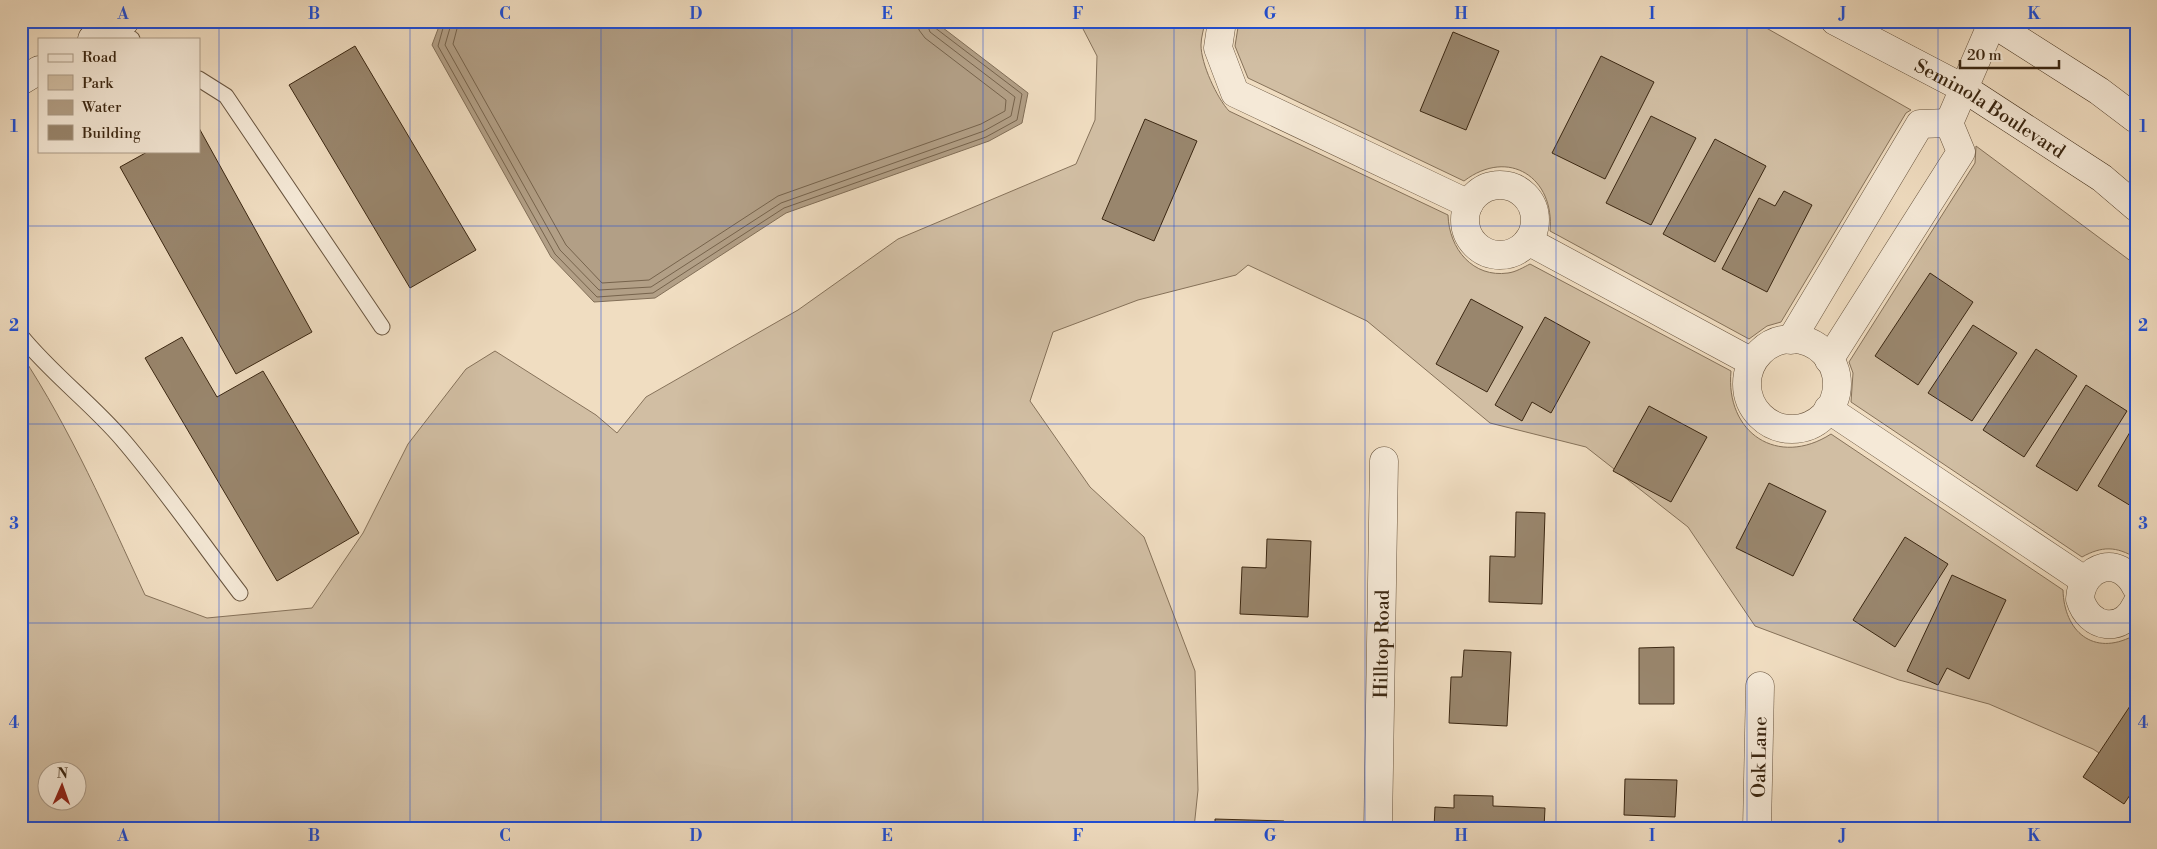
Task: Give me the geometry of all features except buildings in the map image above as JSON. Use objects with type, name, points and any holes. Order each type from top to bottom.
[{"type":"street","points":[[1222,21],[1218,48],[1235,93],[1469,204]]},
{"type":"street","name":"Seminola Boulevard","points":[[1835,21],[1964,89],[2102,178],[2136,207]]},
{"type":"street","points":[[1830,360],[1961,152],[1949,123],[1993,22],[2099,91],[2136,119]]},
{"type":"street","points":[[21,81],[38,71]]},
{"type":"street","points":[[1790,340],[1920,124],[1949,123]]},
{"type":"street","points":[[1496,185],[1508,186],[1519,190],[1533,208],[1535,219],[1534,231],[1528,241],[1509,254],[1498,255],[1477,246],[1470,237],[1466,226],[1469,204],[1476,194],[1485,188],[1496,185]]},
{"type":"street","points":[[1528,241],[1752,362]]},
{"type":"street","points":[[1790,340],[1806,342],[1819,349],[1830,360],[1836,374],[1837,389],[1823,417],[1812,425],[1798,429],[1784,429],[1770,424],[1758,415],[1751,403],[1747,390],[1747,375],[1752,362],[1762,350],[1776,342],[1790,340]]},
{"type":"street","points":[[1828,409],[2084,580]]},
{"type":"street","name":"Hilltop Road","points":[[1378,828],[1384,461]]},
{"type":"street","points":[[2116,568],[2131,578],[2135,605],[2116,624],[2106,624],[2089,617],[2080,599],[2084,580],[2098,569],[2116,568]]},
{"type":"street","name":"Oak Lane","points":[[1757,828],[1760,686]]},
{"type":"lane","points":[[200,81],[226,96],[382,327]]},
{"type":"lane","points":[[21,336],[47,367],[97,411],[124,441],[240,593]]},
{"type":"green space","points":[[1076,21],[1205,21],[1201,39],[1204,62],[1215,89],[1229,111],[1448,215],[1449,227],[1458,250],[1474,266],[1484,271],[1508,273],[1517,271],[1530,264],[1731,371],[1731,393],[1737,412],[1746,427],[1759,438],[1774,445],[1792,447],[1811,444],[1831,434],[2063,590],[2069,617],[2075,628],[2083,636],[2105,643],[2119,642],[2133,636],[2136,638],[2136,777],[2093,749],[1989,704],[1899,680],[1755,626],[1688,527],[1586,447],[1490,423],[1367,321],[1248,265],[1236,275],[1138,300],[1053,332],[1030,401],[1090,487],[1144,537],[1195,671],[1198,790],[1194,828],[21,828],[21,354],[72,442],[145,595],[207,618],[312,608],[363,533],[408,444],[466,369],[495,351],[596,415],[617,433],[646,397],[798,310],[898,239],[1076,164],[1095,120],[1097,56],[1081,25]]},
{"type":"green space","points":[[1239,21],[1754,21],[1911,110],[1906,113],[1781,322],[1767,326],[1749,339],[1550,231],[1550,212],[1545,196],[1537,183],[1526,173],[1512,168],[1497,167],[1481,171],[1464,181],[1248,78],[1235,46]]},
{"type":"green space","points":[[1976,146],[2136,265],[2136,558],[2122,551],[2109,549],[2089,553],[2082,557],[1851,402],[1853,373],[1849,362],[1975,163]]},
{"type":"water","points":[[441,21],[934,21],[1028,93],[1022,123],[989,141],[786,213],[655,298],[594,302],[551,257],[432,45]]}]
